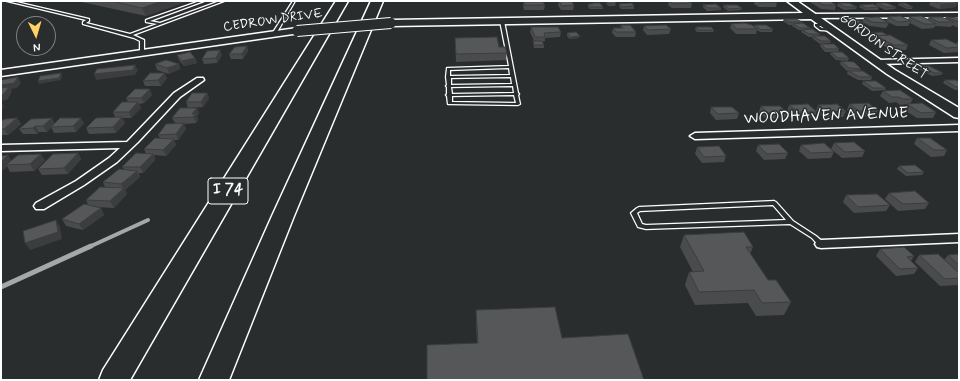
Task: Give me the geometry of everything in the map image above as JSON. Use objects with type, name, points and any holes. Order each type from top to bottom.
[{"type":"highway","name":"I 74","points":[[114,380],[342,1]]},
{"type":"highway","points":[[214,380],[283,216],[377,1]]},
{"type":"street","name":"GORDON STREET","points":[[792,1],[905,82],[959,114]]},
{"type":"street","name":"CEDROW DRIVE","points":[[1,74],[274,34],[391,23],[959,15]]},
{"type":"street","points":[[877,62],[959,60]]},
{"type":"street","points":[[40,206],[90,176],[130,145],[176,95],[200,80]]},
{"type":"street","name":"WOODHAVEN AVENUE","points":[[695,136],[959,128]]},
{"type":"street","points":[[1,148],[130,145]]},
{"type":"street","points":[[821,244],[959,238]]},
{"type":"lane","points":[[8,1],[88,20],[84,23],[131,35],[142,40],[142,53]]},
{"type":"lane","points":[[161,24],[147,21],[203,1]]},
{"type":"lane","points":[[131,35],[223,1]]},
{"type":"lane","points":[[274,34],[294,1]]},
{"type":"lane","points":[[502,21],[511,67],[512,76],[517,94],[518,104],[450,103],[448,95],[448,69],[511,67]]},
{"type":"lane","points":[[448,77],[512,76]]},
{"type":"lane","points":[[448,86],[514,85]]},
{"type":"lane","points":[[448,95],[517,94]]},
{"type":"lane","points":[[791,222],[646,228],[640,226],[634,213],[639,209],[767,202],[774,203],[791,222],[814,237],[821,244]]},
{"type":"building","points":[[111,1],[162,1],[142,8]]},
{"type":"building","points":[[559,1],[571,1],[574,5],[562,6]]},
{"type":"building","points":[[607,1],[614,1],[616,3],[608,4]]},
{"type":"building","points":[[669,1],[689,1],[692,3],[673,4]]},
{"type":"building","points":[[758,1],[774,1],[777,2],[760,3]]},
{"type":"building","points":[[817,1],[830,1],[836,5],[823,5]]},
{"type":"building","points":[[933,1],[953,1],[958,3],[941,4]]},
{"type":"building","points":[[524,2],[543,2],[545,5],[524,5]]},
{"type":"building","points":[[592,3],[600,3],[603,7],[590,7],[588,4],[593,4]]},
{"type":"building","points":[[632,3],[634,6],[622,7],[619,4]]},
{"type":"building","points":[[838,3],[849,3],[857,7],[845,7]]},
{"type":"building","points":[[877,3],[887,3],[896,7],[886,7]]},
{"type":"building","points":[[899,3],[905,3],[913,7],[908,7]]},
{"type":"building","points":[[716,4],[721,8],[708,8],[703,5]]},
{"type":"building","points":[[873,4],[879,7],[866,8],[860,5]]},
{"type":"building","points":[[724,5],[737,5],[742,8],[729,9]]},
{"type":"building","points":[[900,16],[911,21],[898,22],[888,17]]},
{"type":"building","points":[[921,16],[936,24],[925,24],[909,17]]},
{"type":"building","points":[[878,17],[889,23],[872,22],[864,18]]},
{"type":"building","points":[[929,17],[941,17],[954,22],[938,22]]},
{"type":"building","points":[[946,17],[959,18],[959,22]]},
{"type":"building","points":[[784,19],[796,19],[802,22],[789,22]]},
{"type":"building","points":[[846,20],[857,20],[864,23],[853,24]]},
{"type":"building","points":[[744,23],[752,25],[757,29],[737,29],[731,24]]},
{"type":"building","points":[[803,23],[810,28],[800,28],[793,24]]},
{"type":"building","points":[[621,25],[630,25],[636,32],[616,32],[613,28],[623,28]]},
{"type":"building","points":[[666,25],[671,29],[648,30],[644,26]]},
{"type":"building","points":[[755,25],[766,25],[773,29],[761,30]]},
{"type":"building","points":[[531,27],[558,27],[561,32],[544,33],[545,37],[535,37]]},
{"type":"building","points":[[696,27],[711,27],[714,30],[698,30]]},
{"type":"building","points":[[812,29],[820,34],[809,34],[802,30]]},
{"type":"building","points":[[576,32],[580,36],[571,37],[567,33]]},
{"type":"building","points":[[882,32],[887,35],[874,37],[867,33]]},
{"type":"building","points":[[890,35],[908,45],[894,45],[876,36]]},
{"type":"building","points":[[813,36],[825,36],[831,41],[821,41]]},
{"type":"building","points":[[497,37],[499,47],[505,47],[507,53],[456,54],[455,38]]},
{"type":"building","points":[[946,39],[959,45],[959,47],[947,48],[931,40]]},
{"type":"building","points":[[533,41],[542,41],[544,45],[534,45]]},
{"type":"building","points":[[821,44],[834,44],[839,49],[826,49]]},
{"type":"building","points":[[247,46],[242,54],[229,54],[235,47]]},
{"type":"building","points":[[220,50],[216,58],[202,59],[207,51]]},
{"type":"building","points":[[190,52],[195,58],[182,61],[177,55]]},
{"type":"building","points":[[831,52],[842,52],[849,58],[838,58]]},
{"type":"building","points":[[166,60],[179,64],[167,68],[155,64]]},
{"type":"building","points":[[841,61],[854,62],[861,69],[849,68]]},
{"type":"building","points":[[135,65],[133,70],[94,74],[97,69]]},
{"type":"building","points":[[921,66],[929,66],[943,73],[934,73]]},
{"type":"building","points":[[848,71],[863,71],[872,77],[860,77]]},
{"type":"building","points":[[61,73],[59,78],[38,81],[40,76]]},
{"type":"building","points":[[150,73],[165,73],[158,80],[143,81]]},
{"type":"building","points":[[18,77],[14,83],[1,85],[1,80]]},
{"type":"building","points":[[945,80],[956,80],[959,82],[959,87],[956,87]]},
{"type":"building","points":[[863,81],[876,81],[886,88],[873,88]]},
{"type":"building","points":[[9,87],[3,95],[1,95],[1,88]]},
{"type":"building","points":[[135,89],[150,89],[141,98],[126,98]]},
{"type":"building","points":[[900,90],[913,99],[892,97],[883,91]]},
{"type":"building","points":[[192,93],[207,93],[201,102],[186,102]]},
{"type":"building","points":[[122,102],[138,102],[129,112],[113,112]]},
{"type":"building","points":[[868,103],[878,110],[859,111],[849,104]]},
{"type":"building","points":[[922,103],[936,112],[921,113],[907,104]]},
{"type":"building","points":[[808,104],[817,112],[798,112],[789,105]]},
{"type":"building","points":[[837,104],[846,111],[827,112],[818,105]]},
{"type":"building","points":[[761,106],[780,106],[788,113],[768,113]]},
{"type":"building","points":[[711,107],[732,107],[739,113],[718,114]]},
{"type":"building","points":[[180,108],[197,108],[192,114],[196,114],[193,117],[172,118]]},
{"type":"building","points":[[122,117],[113,127],[86,128],[96,118]]},
{"type":"building","points":[[17,118],[4,129],[1,129],[1,121],[5,119]]},
{"type":"building","points":[[52,118],[43,126],[19,129],[31,119]]},
{"type":"building","points":[[60,118],[81,118],[73,126],[51,127]]},
{"type":"building","points":[[184,123],[176,134],[158,135],[166,124]]},
{"type":"building","points":[[155,138],[174,139],[163,150],[144,149]]},
{"type":"building","points":[[917,138],[930,138],[947,150],[934,150]]},
{"type":"building","points":[[854,142],[865,151],[845,152],[834,143]]},
{"type":"building","points":[[824,143],[834,152],[811,153],[801,145]]},
{"type":"building","points":[[779,144],[788,153],[767,154],[758,145]]},
{"type":"building","points":[[719,146],[726,156],[704,157],[697,147]]},
{"type":"building","points":[[78,153],[64,168],[38,169],[53,154]]},
{"type":"building","points":[[136,153],[153,154],[140,167],[122,167]]},
{"type":"building","points":[[41,154],[30,164],[6,165],[18,155]]},
{"type":"building","points":[[8,155],[1,162],[1,156]]},
{"type":"building","points":[[915,165],[924,172],[908,173],[899,166]]},
{"type":"building","points":[[119,169],[137,171],[121,184],[103,182]]},
{"type":"building","points":[[100,187],[124,188],[110,201],[86,200]]},
{"type":"building","points":[[915,191],[929,203],[903,204],[889,193]]},
{"type":"building","points":[[877,194],[890,205],[858,207],[846,195]]},
{"type":"building","points":[[84,204],[101,208],[79,224],[62,219]]},
{"type":"building","points":[[56,220],[58,232],[25,243],[23,231]]},
{"type":"building","points":[[744,232],[753,247],[746,247],[768,280],[776,280],[791,302],[762,303],[754,290],[699,292],[689,272],[704,271],[684,235]]},
{"type":"building","points":[[904,247],[914,256],[907,257],[918,268],[900,269],[880,249]]},
{"type":"building","points":[[938,254],[959,273],[959,278],[945,279],[919,255]]},
{"type":"building","points":[[959,254],[959,265],[948,255]]},
{"type":"building","points":[[555,307],[562,338],[628,334],[644,380],[427,380],[427,345],[478,343],[476,310]]},
{"type":"waterway","points":[[89,247],[148,220]]},
{"type":"waterway","points":[[1,287],[91,246]]}]
